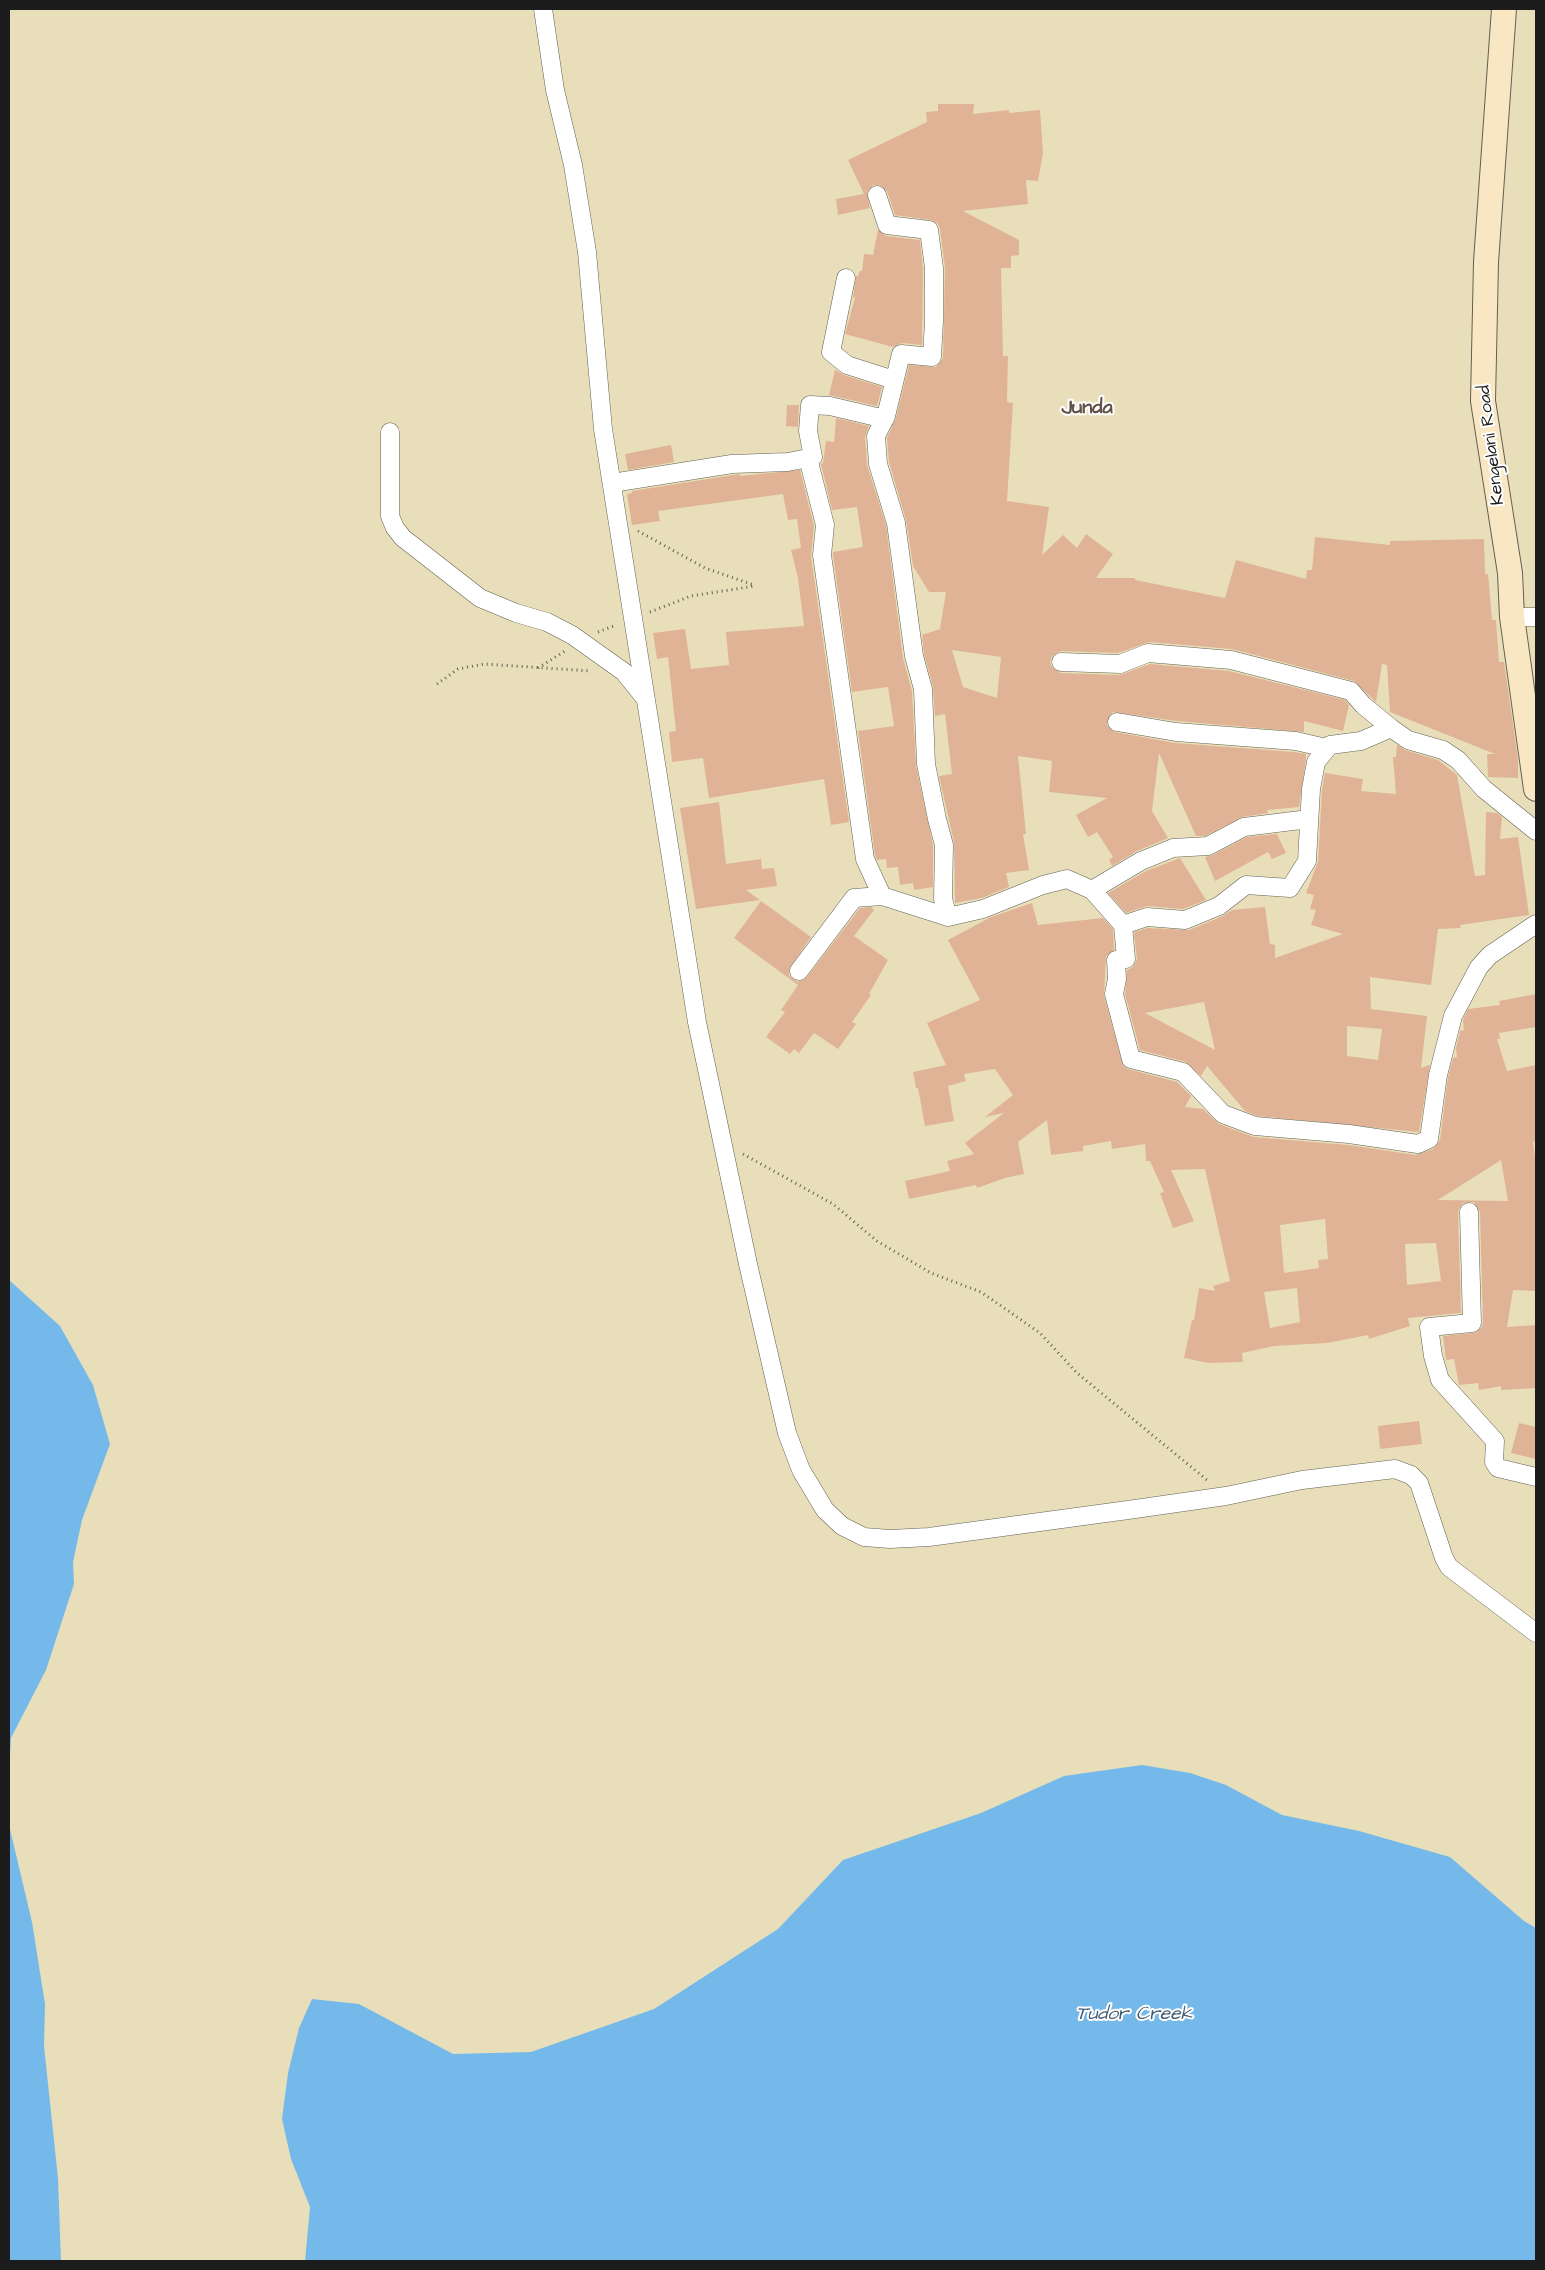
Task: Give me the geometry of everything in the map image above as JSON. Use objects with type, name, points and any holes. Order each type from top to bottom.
[{"type":"main road","name":"Kengelani Road","points":[[1504,9],[1486,262],[1483,401],[1510,574],[1512,617],[1535,764],[1536,788]]},
{"type":"street","points":[[543,9],[555,90],[574,165],[585,243],[603,429],[647,701],[682,935],[708,1080],[748,1264],[788,1433],[801,1470],[825,1510],[842,1526],[864,1538],[929,1537],[1226,1496],[1302,1480],[1389,1468],[1412,1475],[1419,1483],[1444,1558],[1449,1566],[1536,1633]]},
{"type":"street","points":[[877,196],[887,225],[929,230],[934,268],[932,357],[901,354],[885,419],[876,436],[878,464],[896,523],[914,656],[922,689],[926,764],[944,845],[942,899],[948,917]]},
{"type":"street","points":[[846,278],[831,352],[846,366],[894,380]]},
{"type":"street","points":[[612,482],[732,464],[788,462],[813,457],[808,431],[810,405],[830,406],[885,419]]},
{"type":"street","points":[[390,432],[390,516],[402,538],[480,598],[516,613],[546,622],[572,635],[624,672],[647,701]]},
{"type":"street","points":[[808,458],[825,525],[822,555],[865,860],[882,896]]},
{"type":"street","points":[[1512,617],[1536,617]]},
{"type":"street","points":[[1061,662],[1120,664],[1148,653],[1232,660],[1351,691],[1363,705],[1408,740],[1443,750],[1458,760],[1484,789],[1536,831]]},
{"type":"street","points":[[1117,722],[1176,732],[1296,741],[1326,748]]},
{"type":"street","points":[[1123,925],[1147,917],[1186,920],[1219,906],[1246,885],[1290,888],[1307,860],[1314,766],[1330,745],[1361,741],[1391,728]]},
{"type":"street","points":[[1092,890],[1141,861],[1173,848],[1208,846],[1244,827],[1310,819]]},
{"type":"street","points":[[799,971],[854,898],[882,896],[948,917],[983,909],[1043,885],[1067,879],[1092,890],[1123,925],[1126,959],[1116,960],[1117,979],[1114,994],[1131,1059],[1183,1072],[1223,1114],[1255,1126],[1349,1134],[1418,1144],[1429,1139],[1438,1075],[1453,1016],[1478,968],[1490,955],[1536,924]]},
{"type":"street","points":[[1469,1212],[1472,1323],[1429,1327],[1432,1356],[1440,1380],[1495,1441],[1494,1462],[1498,1468],[1536,1477]]},
{"type":"path","points":[[618,517],[637,531],[705,568],[754,586]]},
{"type":"path","points":[[437,684],[458,668],[484,664],[593,672]]},
{"type":"path","points":[[723,1143],[833,1204],[877,1241],[931,1273],[981,1292],[1040,1333],[1084,1379],[1226,1496]]},
{"type":"water","points":[[9,1280],[60,1326],[93,1385],[110,1444],[82,1520],[73,1562],[74,1584],[46,1670],[11,1738],[9,1772]]},
{"type":"water","name":"Tudor Creek","points":[[1142,1765],[1190,1773],[1226,1785],[1282,1815],[1359,1831],[1450,1857],[1524,1921],[1536,1928],[1536,2261],[305,2261],[310,2207],[291,2159],[282,2119],[288,2073],[299,2028],[312,1999],[359,2004],[453,2054],[531,2052],[654,2009],[778,1929],[843,1860],[981,1813],[1064,1776]]},
{"type":"water","points":[[9,1825],[32,1922],[45,2004],[44,2046],[58,2178],[61,2261],[9,2261]]},
{"type":"building","points":[[938,104],[974,104],[973,114],[1009,110],[1009,113],[1040,110],[1043,153],[1038,181],[1026,180],[1028,204],[963,211],[1019,240],[1019,255],[1011,256],[1011,268],[1001,268],[1003,356],[1008,356],[1007,402],[1013,403],[1007,501],[1049,507],[1042,555],[1063,535],[1077,548],[1086,534],[1113,554],[1096,578],[1135,578],[1135,580],[1225,598],[1236,560],[1306,579],[1307,570],[1312,570],[1315,537],[1390,545],[1390,541],[1484,539],[1485,574],[1488,574],[1492,620],[1496,620],[1499,662],[1504,662],[1518,759],[1518,778],[1488,777],[1487,754],[1495,754],[1390,712],[1387,665],[1382,664],[1376,702],[1354,681],[1232,649],[1149,642],[1118,653],[1061,651],[1052,656],[1050,662],[1052,667],[1060,673],[1120,675],[1150,664],[1229,671],[1345,700],[1349,705],[1343,731],[1304,721],[1304,732],[1177,721],[1113,712],[1109,716],[1107,725],[1115,732],[1175,743],[1306,754],[1299,807],[1267,810],[1268,813],[1242,817],[1205,836],[1196,836],[1159,753],[1152,811],[1168,838],[1137,851],[1112,866],[1109,860],[1113,857],[1097,832],[1088,837],[1076,815],[1107,798],[1049,792],[1052,761],[1018,756],[1026,834],[1023,834],[1029,870],[1006,873],[1009,887],[982,898],[955,903],[954,842],[939,776],[952,774],[945,714],[935,716],[933,686],[924,654],[922,635],[940,629],[946,592],[929,592],[913,566],[906,520],[889,462],[887,438],[896,418],[909,365],[936,367],[943,358],[945,268],[940,229],[938,224],[931,220],[895,215],[887,191],[880,185],[873,185],[867,192],[870,208],[838,215],[836,199],[864,194],[848,160],[927,122],[926,112],[938,111]],"holes":[[[952,650],[1001,657],[997,698],[963,687]]]},
{"type":"building","points":[[878,230],[886,236],[920,240],[923,269],[922,345],[902,343],[893,347],[845,334],[855,298],[853,297],[856,276],[862,271],[864,254],[873,255]]},
{"type":"building","points":[[835,370],[844,375],[882,387],[877,406],[829,395]]},
{"type":"building","points":[[787,405],[799,405],[798,427],[786,426]]},
{"type":"building","points":[[836,418],[869,426],[865,437],[867,465],[886,525],[903,658],[912,691],[916,766],[933,846],[933,887],[914,890],[913,883],[900,885],[898,867],[887,868],[886,859],[877,860],[875,856],[858,731],[894,726],[888,687],[852,692],[833,552],[863,547],[857,507],[832,510],[821,464],[823,463],[826,441],[834,442]]},
{"type":"building","points":[[671,445],[674,462],[628,470],[625,454]]},
{"type":"building","points":[[800,470],[814,526],[811,556],[849,822],[831,825],[824,779],[709,798],[703,758],[672,762],[669,732],[676,731],[668,657],[657,659],[653,633],[685,629],[691,669],[729,665],[726,632],[804,626],[798,578],[791,550],[801,548],[797,519],[788,520],[783,494],[658,511],[660,521],[632,525],[627,494],[632,493],[632,491],[740,474],[740,476]]},
{"type":"building","points":[[1397,745],[1405,750],[1438,760],[1457,775],[1475,876],[1485,875],[1486,812],[1497,813],[1502,817],[1500,839],[1518,837],[1529,915],[1460,925],[1461,928],[1438,929],[1431,985],[1370,977],[1371,1009],[1427,1016],[1421,1068],[1430,1065],[1419,1132],[1257,1116],[1245,1111],[1207,1066],[1201,1076],[1186,1062],[1140,1050],[1125,994],[1127,970],[1133,967],[1137,959],[1134,932],[1148,928],[1189,930],[1223,916],[1232,910],[1265,907],[1270,944],[1275,945],[1275,958],[1343,934],[1311,925],[1316,910],[1310,909],[1314,895],[1306,893],[1318,862],[1322,790],[1325,773],[1363,779],[1361,791],[1396,794],[1393,757],[1396,757]],"holes":[[[1204,1002],[1215,1050],[1145,1013]],[[1347,1026],[1382,1029],[1378,1060],[1347,1056]]]},
{"type":"building","points":[[719,802],[726,864],[761,859],[762,869],[774,868],[777,886],[746,890],[760,900],[696,909],[680,808]]},
{"type":"building","points":[[1277,834],[1286,853],[1272,859],[1268,852],[1215,881],[1205,857],[1213,855],[1247,837]]},
{"type":"building","points":[[1180,858],[1206,900],[1183,909],[1147,906],[1126,913],[1108,893],[1146,871]]},
{"type":"building","points":[[761,901],[811,937],[789,969],[789,976],[798,982],[807,977],[860,908],[871,907],[874,910],[854,936],[888,960],[869,994],[871,995],[852,1022],[856,1024],[838,1049],[814,1033],[799,1053],[794,1049],[790,1054],[766,1037],[785,1012],[781,1010],[798,985],[734,938]]},
{"type":"building","points":[[1032,903],[1038,925],[1103,918],[1113,929],[1114,950],[1106,956],[1104,996],[1123,1066],[1177,1082],[1191,1096],[1185,1107],[1203,1109],[1219,1124],[1254,1137],[1348,1145],[1416,1155],[1433,1149],[1440,1140],[1448,1077],[1453,1058],[1457,1057],[1456,1048],[1460,1031],[1464,1030],[1463,1020],[1468,1009],[1500,1005],[1499,1001],[1536,994],[1536,1027],[1499,1033],[1500,1039],[1497,1039],[1507,1071],[1536,1065],[1536,1141],[1533,1142],[1536,1164],[1536,1291],[1513,1290],[1507,1327],[1536,1325],[1536,1388],[1501,1390],[1501,1386],[1479,1390],[1478,1383],[1459,1385],[1454,1359],[1446,1360],[1443,1336],[1473,1333],[1481,1328],[1483,1323],[1480,1212],[1474,1202],[1463,1203],[1458,1212],[1461,1313],[1408,1318],[1410,1326],[1369,1339],[1368,1335],[1327,1343],[1274,1346],[1242,1353],[1243,1362],[1208,1363],[1184,1358],[1192,1320],[1194,1320],[1199,1288],[1215,1291],[1213,1286],[1230,1281],[1205,1169],[1171,1170],[1194,1221],[1173,1228],[1160,1193],[1164,1192],[1150,1161],[1146,1161],[1145,1144],[1112,1149],[1111,1141],[1083,1146],[1083,1151],[1051,1155],[1047,1120],[1018,1142],[1024,1174],[1005,1178],[977,1188],[976,1185],[909,1199],[905,1181],[950,1171],[947,1161],[974,1154],[965,1143],[1004,1113],[985,1117],[1013,1095],[995,1069],[964,1074],[966,1081],[948,1086],[954,1121],[925,1126],[913,1072],[946,1065],[927,1023],[980,1000],[948,940],[991,917]],"holes":[[[1501,1160],[1508,1201],[1438,1200]],[[1325,1219],[1328,1259],[1318,1260],[1319,1268],[1284,1273],[1280,1225]],[[1436,1243],[1441,1281],[1407,1285],[1405,1244]],[[1297,1288],[1300,1322],[1270,1328],[1264,1292]]]},
{"type":"building","points":[[1419,1421],[1422,1444],[1380,1449],[1378,1426]]},
{"type":"building","points":[[1519,1423],[1536,1427],[1536,1459],[1511,1453]]},
{"type":"district","name":"Junda","points":[[1087,409]]}]
